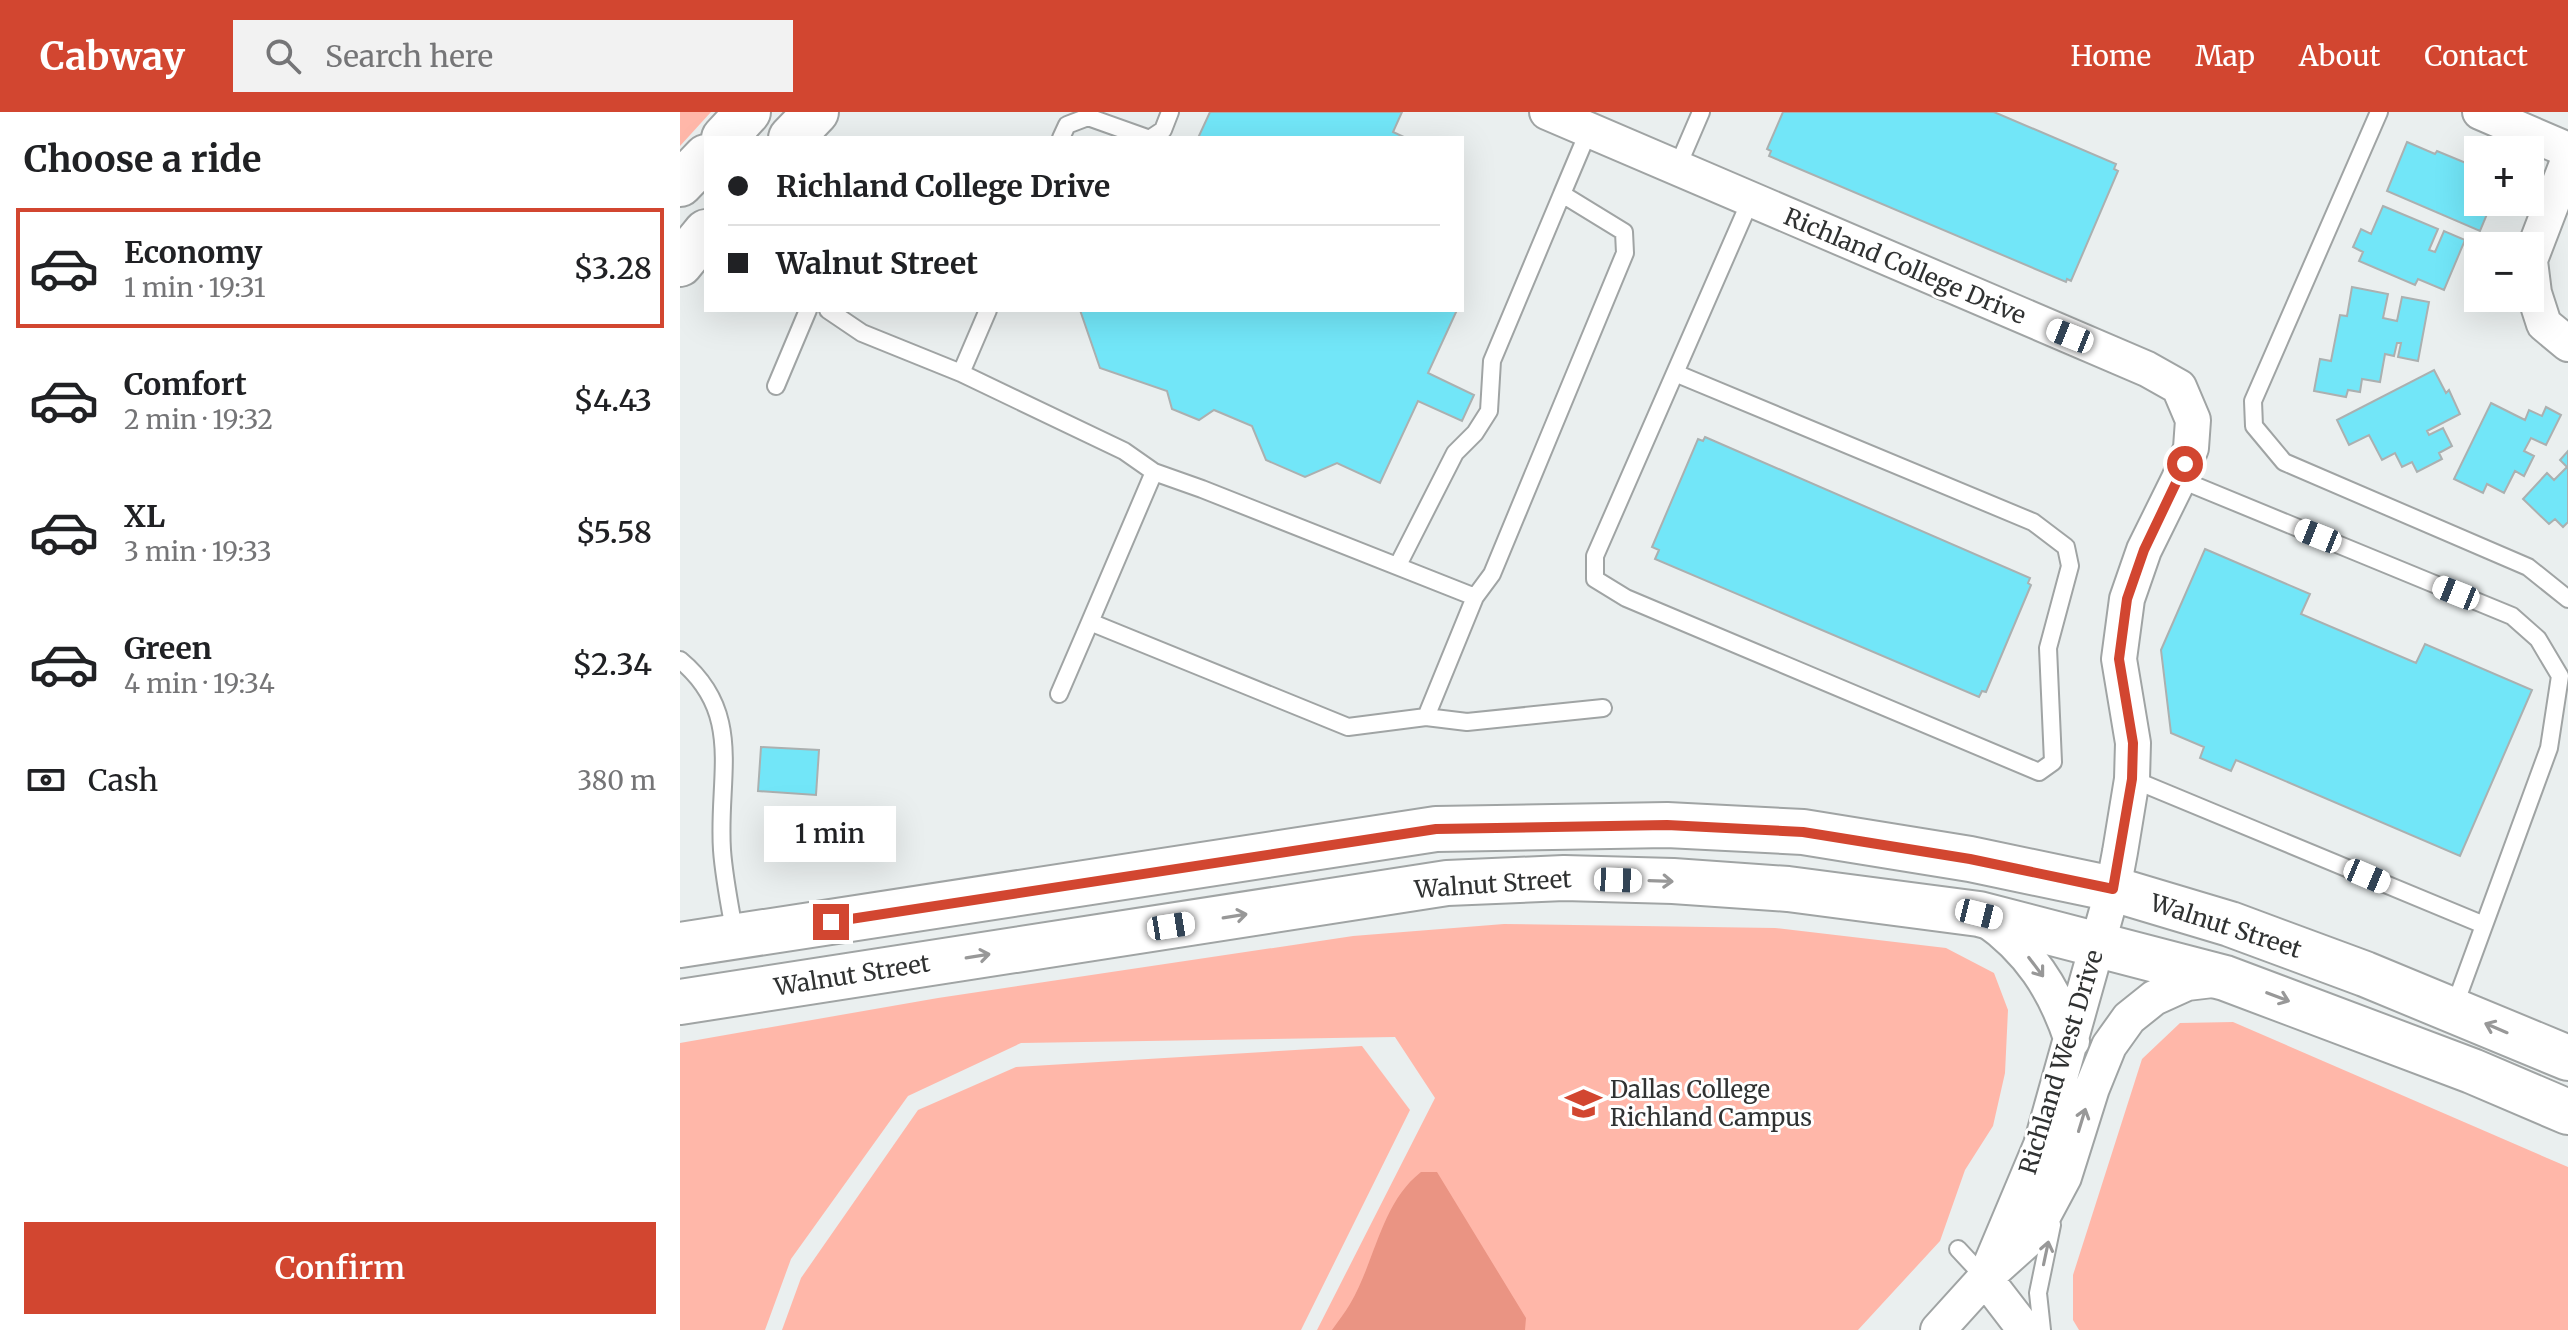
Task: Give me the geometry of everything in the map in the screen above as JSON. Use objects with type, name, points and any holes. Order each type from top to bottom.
[{"type":"main road","points":[[727,136],[748,112]]},
{"type":"main road","points":[[793,136],[816,112]]},
{"type":"main road","points":[[680,264],[704,234]]},
{"type":"main road","name":"Walnut Street","points":[[680,945],[1436,829],[1667,825],[1803,832],[1970,859],[2113,889],[2230,924],[2365,974],[2568,1058]]},
{"type":"main road","name":"Walnut Street","points":[[680,1002],[1447,883],[1564,878],[1673,881],[1788,889],[1979,914],[2096,943],[2225,978],[2472,1071],[2568,1112]]},
{"type":"street","name":"Richland College Drive","points":[[1547,112],[2110,351],[2179,387],[2193,420],[2191,448],[2144,550],[2127,599],[2119,659],[2133,743],[2132,779],[2113,889]]},
{"type":"street","points":[[2480,112],[2568,150]]},
{"type":"street","points":[[2544,232],[2562,196],[2568,161]]},
{"type":"street","points":[[2540,312],[2544,324],[2568,344]]},
{"type":"street","name":"Richland West Drive","points":[[1985,1278],[2041,1145],[2113,889]]},
{"type":"street","points":[[1979,914],[2015,942],[2036,965],[2062,1011],[2072,1041]]},
{"type":"street","name":"Richland West Drive","points":[[1938,1330],[1985,1278],[2033,1235],[2064,1177],[2092,1088],[2109,1046],[2129,1018],[2154,998],[2187,983],[2225,978]]},
{"type":"street","points":[[1985,1278],[2025,1330]]},
{"type":"lane","points":[[1152,136],[1163,130],[1170,112]]},
{"type":"lane","points":[[1677,168],[1701,112]]},
{"type":"lane","points":[[2379,112],[2253,401],[2254,426],[2284,462],[2528,567],[2568,599]]},
{"type":"lane","points":[[1062,136],[1067,125],[1088,117],[1143,136]]},
{"type":"lane","points":[[1398,565],[1455,453],[1475,433],[1489,411],[1492,361],[1589,130]]},
{"type":"lane","points":[[1426,717],[1475,597],[1492,574],[1625,253],[1624,232],[1562,194]]},
{"type":"lane","points":[[1675,373],[2033,522],[2066,547],[2070,566],[2048,648],[2053,762],[2039,772],[1626,598],[1595,579],[1595,556],[1751,199]]},
{"type":"lane","points":[[776,386],[807,312]]},
{"type":"lane","points":[[831,312],[862,333],[961,373],[1124,451],[1154,472],[1475,597]]},
{"type":"lane","points":[[961,373],[987,312]]},
{"type":"lane","points":[[1059,694],[1154,472]]},
{"type":"lane","points":[[2179,479],[2512,616],[2538,639],[2560,676],[2549,748],[2453,1010]]},
{"type":"lane","points":[[1090,622],[1348,727],[1426,717],[1467,722],[1603,708]]},
{"type":"lane","points":[[680,660],[710,693],[724,731],[722,849],[735,937]]},
{"type":"lane","points":[[2132,779],[2484,925]]},
{"type":"lane","points":[[2042,1330],[2038,1293],[2064,1177]]},
{"type":"lane","points":[[1958,1249],[1985,1278]]},
{"type":"shaded area","points":[[680,112],[711,112],[680,146]]},
{"type":"shaded area","points":[[1504,924],[1775,928],[1946,948],[1994,973],[2008,1010],[2005,1073],[1993,1126],[1965,1170],[1940,1241],[1858,1330],[1317,1330],[1435,1098],[1395,1037],[1021,1043],[908,1096],[791,1259],[765,1330],[680,1330],[680,1043],[938,998],[1353,936]]},
{"type":"shaded area","points":[[2233,1022],[2568,1167],[2568,1330],[2079,1330],[2073,1320],[2073,1275],[2142,1059],[2180,1023]]},
{"type":"shaded area","points":[[1362,1046],[1410,1110],[1301,1330],[782,1330],[801,1278],[918,1110],[1016,1067]]},
{"type":"shaded area","points":[[1421,1172],[1437,1172],[1526,1318],[1525,1330],[1332,1330],[1359,1288],[1397,1200]]},
{"type":"building","points":[[1210,112],[1402,112],[1393,132],[1402,136],[1199,136]]},
{"type":"building","points":[[1783,112],[1994,112],[2116,164],[2114,169],[2118,171],[2071,281],[2067,279],[2066,282],[1769,156],[1771,151],[1767,149]]},
{"type":"building","points":[[2407,142],[2464,162],[2464,216],[2486,216],[2480,231],[2387,191]]},
{"type":"building","points":[[2383,206],[2438,229],[2429,250],[2435,252],[2444,231],[2464,240],[2464,242],[2444,290],[2418,279],[2415,285],[2359,261],[2363,252],[2353,247],[2361,229],[2371,234]]},
{"type":"building","points":[[2352,287],[2388,294],[2383,318],[2397,321],[2402,297],[2429,302],[2418,361],[2398,357],[2401,343],[2397,343],[2394,356],[2385,354],[2380,382],[2362,379],[2360,392],[2348,390],[2346,397],[2314,391],[2320,359],[2331,361],[2340,315],[2347,316]]},
{"type":"building","points":[[1081,312],[1456,312],[1428,373],[1474,395],[1462,421],[1418,401],[1380,483],[1337,463],[1305,477],[1266,460],[1252,426],[1214,410],[1199,420],[1172,409],[1167,391],[1100,368]]},
{"type":"building","points":[[2434,370],[2446,393],[2449,390],[2460,414],[2427,431],[2429,435],[2443,428],[2452,446],[2439,453],[2442,459],[2417,472],[2412,462],[2402,467],[2395,453],[2382,460],[2369,435],[2349,445],[2337,420]]},
{"type":"building","points":[[2491,403],[2525,420],[2529,410],[2542,416],[2546,407],[2561,415],[2546,445],[2531,438],[2524,451],[2534,456],[2524,476],[2515,471],[2504,493],[2487,484],[2483,493],[2454,479]]},
{"type":"building","points":[[1705,437],[2030,578],[2028,583],[2031,585],[1986,692],[1982,691],[1979,697],[1655,559],[1659,550],[1652,547],[1698,439],[1703,441]]},
{"type":"building","points":[[2568,451],[2568,522],[2563,527],[2555,519],[2549,524],[2523,499],[2547,473],[2554,480],[2567,467],[2560,460]]},
{"type":"building","points":[[2205,549],[2310,594],[2301,614],[2416,663],[2425,644],[2532,690],[2460,856],[2236,760],[2231,771],[2200,758],[2204,747],[2171,733],[2161,650]]},
{"type":"building","points":[[761,747],[819,750],[816,795],[758,791]]},
{"type":"place","name":"Dallas College Richland Campus","points":[[1584,1103]]},
{"type":"route","points":[[831,922],[1436,829],[1667,825],[1803,832],[1970,859],[2113,889],[2132,779],[2133,743],[2119,659],[2127,599],[2144,550],[2185,464]]}]
